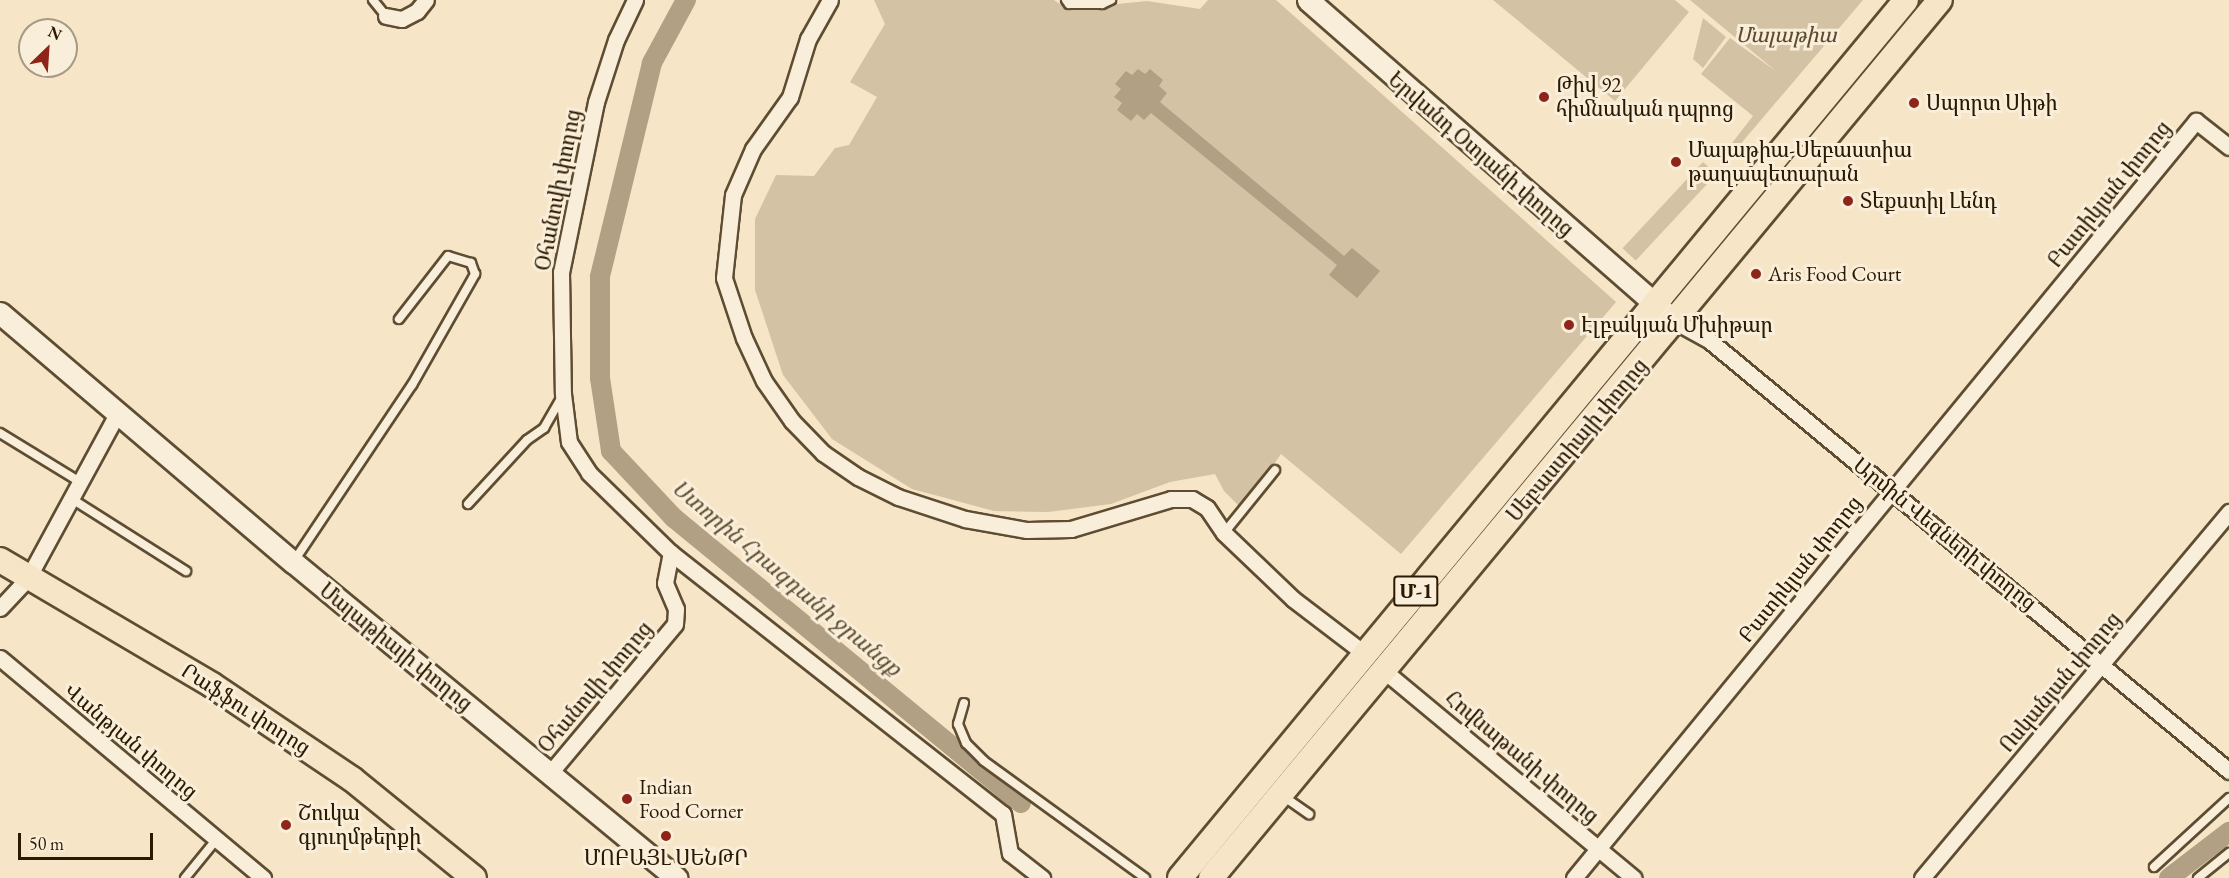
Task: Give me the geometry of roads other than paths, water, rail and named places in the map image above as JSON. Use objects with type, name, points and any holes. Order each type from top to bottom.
[{"type":"main road","name":"Սեբաստիայի փողոց","points":[[1180,878],[1906,0]]},
{"type":"main road","name":"Սեբաստիայի փողոց","points":[[1211,878],[1382,669],[1676,322],[1940,0]]},
{"type":"main road","name":"Րաֆֆու փողոց","points":[[1,562],[212,685],[343,772],[474,878]]},
{"type":"street","points":[[386,16],[402,19],[417,11],[426,0]]},
{"type":"street","name":"Օհանովի փողոց","points":[[550,773],[675,624],[676,609],[665,583],[671,553],[589,473],[569,442],[563,394],[561,272],[576,184],[607,66],[635,0]]},
{"type":"street","points":[[830,0],[808,39],[790,97],[753,149],[734,195],[724,278],[744,338],[764,381],[792,421],[823,453],[858,477],[898,497],[965,519],[1027,530],[1071,529],[1171,500],[1192,499],[1207,508],[1224,533],[1293,599],[1364,653]]},
{"type":"street","name":"Երվանդ Օտյանի փողոց","points":[[1308,0],[1654,306]]},
{"type":"street","name":"Բատիկյան փողոց","points":[[1574,878],[2196,121],[2229,147]]},
{"type":"street","name":"Արմին Վեգների փողոց","points":[[1654,306],[1676,322],[1710,341],[2229,771]]},
{"type":"street","name":"Մալաթիայի փողոց","points":[[0,313],[293,562],[677,878]]},
{"type":"street","points":[[0,608],[28,578],[117,414]]},
{"type":"street","name":"Ոսկանյան փողոց","points":[[1922,878],[2229,512]]},
{"type":"street","points":[[671,553],[1003,814],[1010,853],[1042,878]]},
{"type":"street","name":"Վանթյան փողոց","points":[[0,658],[263,878]]},
{"type":"street","name":"Հովնաթանի փողոց","points":[[1382,669],[1634,878]]},
{"type":"lane","points":[[373,0],[386,16]]},
{"type":"lane","points":[[1066,0],[1069,4],[1102,4],[1110,0]]},
{"type":"lane","points":[[293,562],[412,386],[475,274],[471,263],[448,256],[399,319]]},
{"type":"lane","points":[[468,504],[527,440],[544,428],[563,394]]},
{"type":"lane","points":[[0,433],[80,483]]},
{"type":"lane","points":[[1224,533],[1275,470]]},
{"type":"lane","points":[[72,499],[186,571]]},
{"type":"lane","points":[[964,703],[958,724],[966,743],[978,755],[1145,878]]},
{"type":"lane","points":[[1279,793],[1309,814]]},
{"type":"lane","points":[[2154,867],[2229,798]]},
{"type":"lane","points":[[185,878],[216,840]]},
{"type":"lane","points":[[2198,878],[2229,854]]},
{"type":"waterway","name":"Ստորին Հրազդանի ջրանցք","points":[[686,0],[652,63],[600,277],[600,378],[611,451],[674,518],[1021,803]]},
{"type":"waterway","name":"Ստորին Հրազդանի ջրանցք","points":[[2169,878],[2229,832]]},
{"type":"place","name":"Թիվ 92 հիմնական դպրոց","points":[[1544,97]]},
{"type":"place","name":"Սպորտ Սիթի","points":[[1914,103]]},
{"type":"place","name":"Մալաթիա-Սեբաստիա թաղապետարան","points":[[1676,162]]},
{"type":"place","name":"Տեքստիլ Լենդ","points":[[1848,201]]},
{"type":"place","name":"Aris Food Court","points":[[1756,274]]},
{"type":"place","name":"Էլբակյան Մխիթար","points":[[1569,325]]},
{"type":"place","name":"Indian Food Corner","points":[[627,799]]},
{"type":"place","name":"Շուկա գյուղմթերքի","points":[[286,825]]},
{"type":"place","name":"ՄՈԲԱՅԼ ՍԵՆԹՐ","points":[[666,836]]},
{"type":"park label","name":"Մալաթիա","points":[[1786,35]]}]
